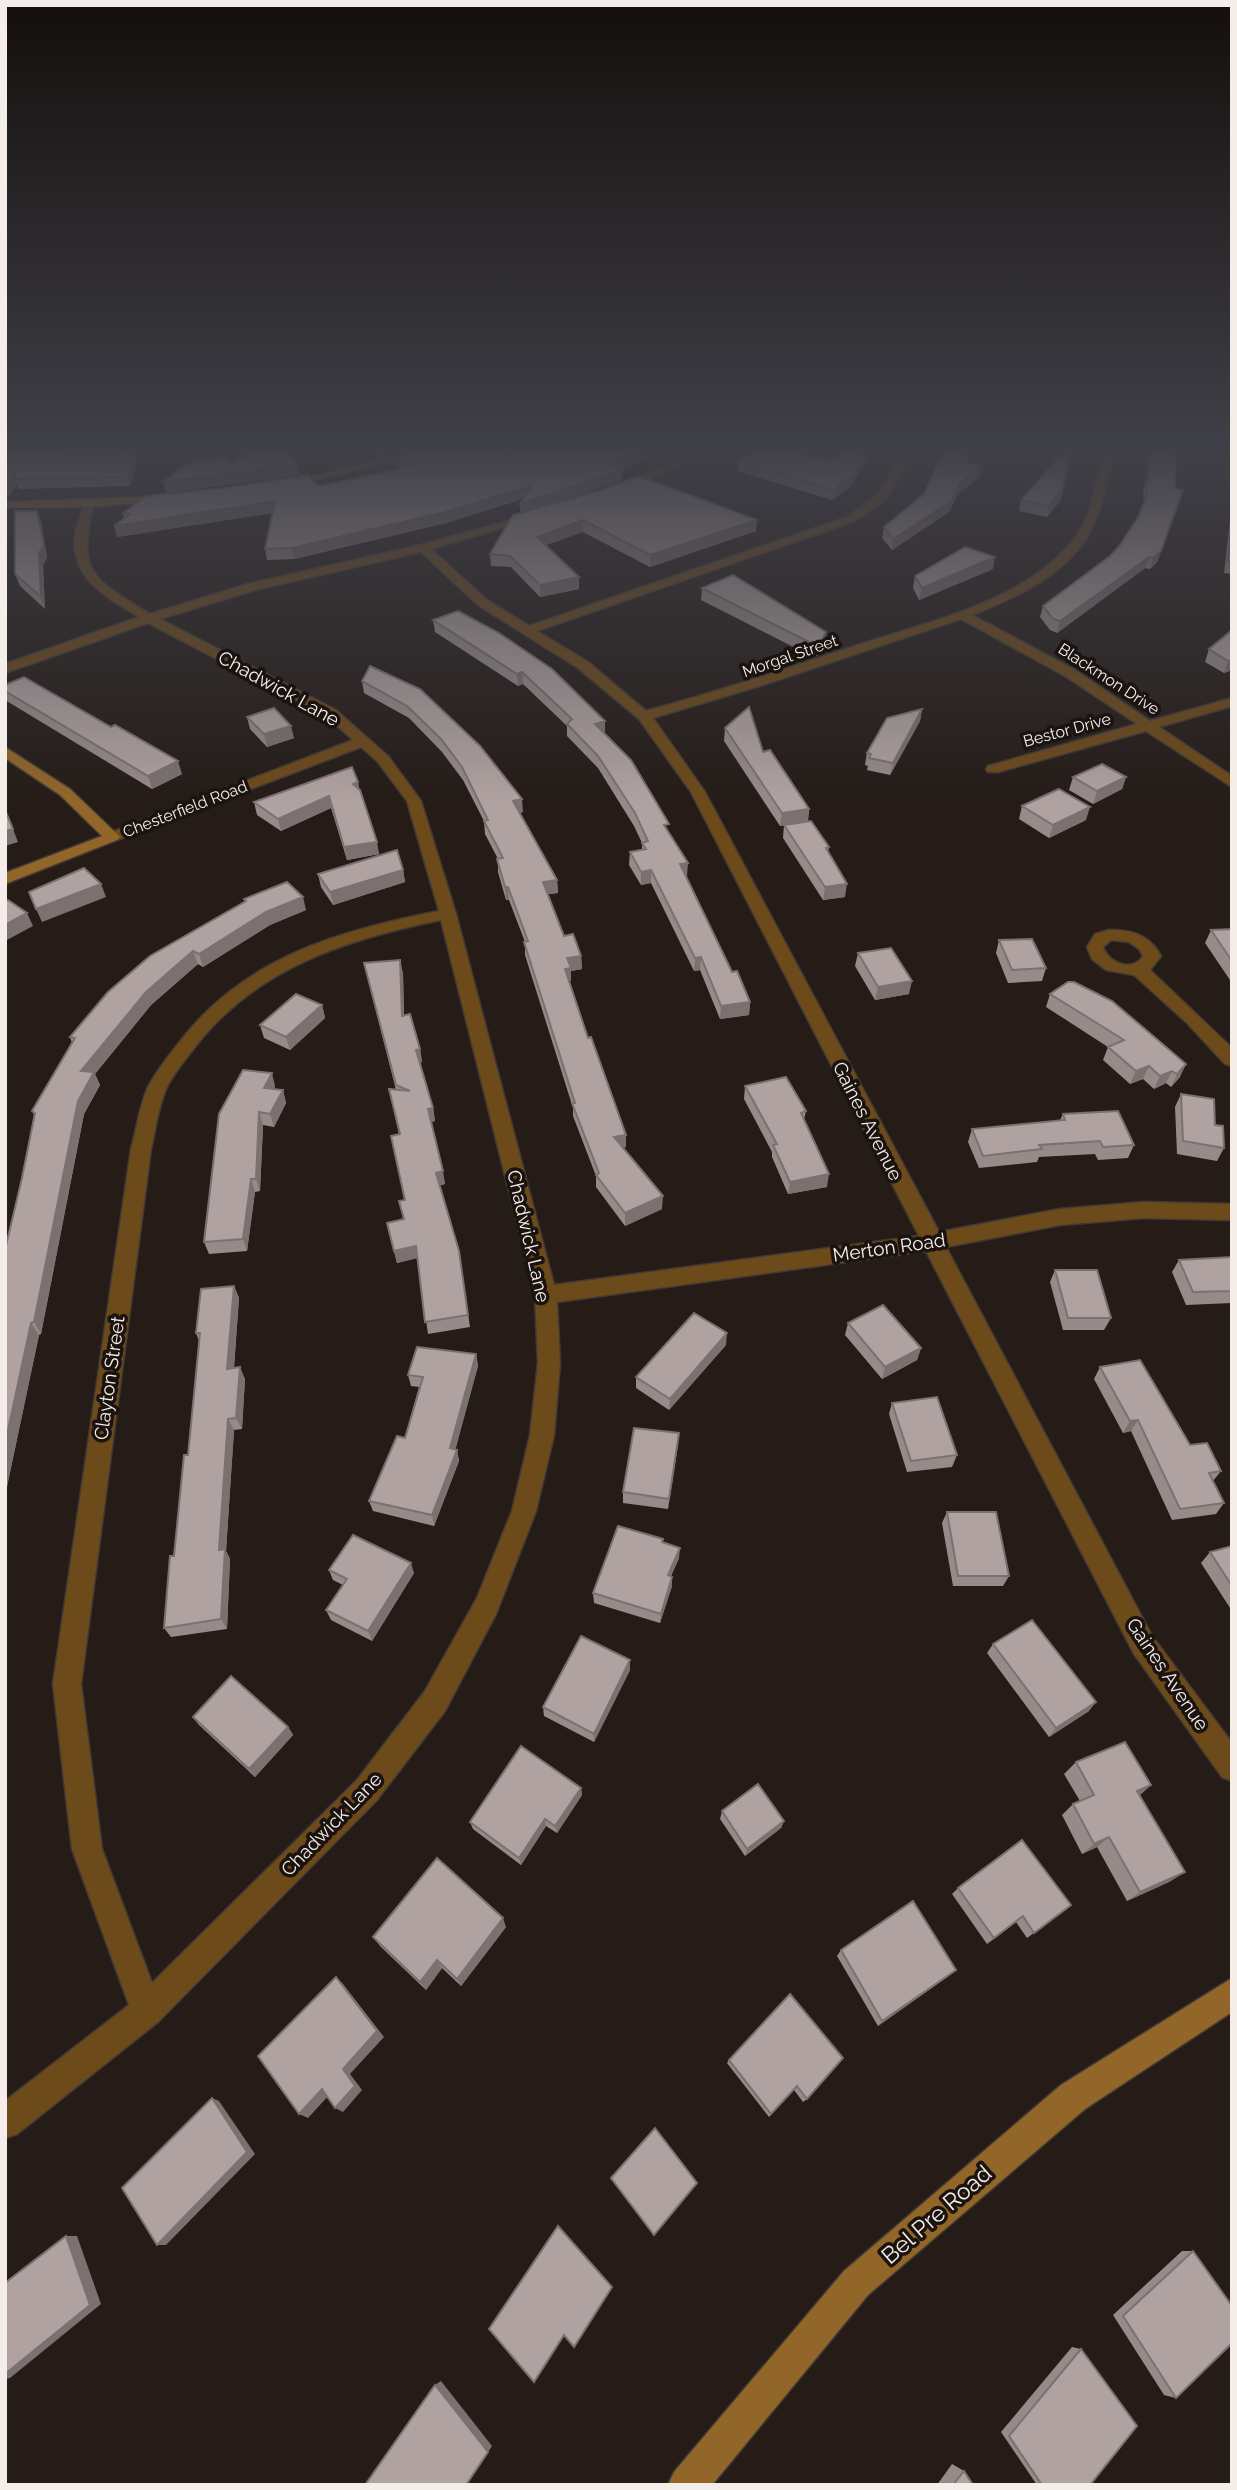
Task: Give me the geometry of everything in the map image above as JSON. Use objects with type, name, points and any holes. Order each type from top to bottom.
[{"type":"street","name":"Chadwick Lane","points":[[5,2122],[147,2011],[367,1790],[435,1701],[487,1605],[524,1511],[542,1436],[549,1363],[546,1295],[448,914],[414,801],[383,759],[331,713],[149,618],[100,588],[86,569]]},
{"type":"street","points":[[5,668],[149,618],[251,587],[330,569]]},
{"type":"street","name":"Gaines Avenue","points":[[446,569],[482,602],[583,665],[644,716],[670,749],[698,792],[1143,1645],[1232,1767]]},
{"type":"street","points":[[528,630],[705,569]]},
{"type":"street","name":"Morgal Street","points":[[644,716],[749,687],[961,614],[1004,596],[1049,569]]},
{"type":"street","name":"Blackmon Drive","points":[[961,614],[1070,673],[1232,783]]},
{"type":"street","name":"Bestor Drive","points":[[993,769],[1232,702]]},
{"type":"street","name":"Chesterfield Road","points":[[5,879],[364,741]]},
{"type":"street","points":[[5,751],[65,792],[112,837]]},
{"type":"street","name":"Clayton Street","points":[[147,2011],[86,1849],[67,1684],[141,1149],[158,1087],[193,1034],[221,1005],[275,967],[333,940],[378,927],[448,914]]},
{"type":"street","points":[[1138,969],[1193,1019],[1232,1060]]},
{"type":"street","name":"Merton Road","points":[[546,1295],[931,1242],[1060,1217],[1144,1210],[1232,1212]]},
{"type":"street","name":"Bel Pre Road","points":[[687,2485],[856,2283],[1073,2097],[1232,1994]]},
{"type":"building","points":[[15,569],[40,569],[41,597],[15,574]]},
{"type":"building","points":[[524,569],[571,569],[579,577],[540,585]]},
{"type":"building","points":[[927,569],[966,569],[922,588],[915,576]]},
{"type":"building","points":[[1092,569],[1132,569],[1060,621],[1053,619],[1043,606]]},
{"type":"building","points":[[733,575],[826,632],[820,643],[815,645],[702,588]]},
{"type":"building","points":[[458,611],[499,633],[552,669],[605,721],[595,724],[631,760],[669,824],[664,825],[688,863],[680,864],[732,972],[737,971],[750,1002],[721,1006],[701,957],[695,958],[651,870],[641,872],[630,852],[646,849],[642,843],[648,841],[635,813],[598,756],[567,724],[572,719],[522,672],[517,674],[433,620]]},
{"type":"building","points":[[1232,630],[1232,660],[1228,661],[1209,649]]},
{"type":"building","points":[[370,666],[420,689],[480,746],[522,799],[513,801],[557,880],[543,882],[564,936],[573,934],[581,956],[567,958],[571,968],[565,969],[588,1038],[591,1037],[626,1135],[614,1137],[663,1196],[625,1213],[596,1175],[599,1173],[572,1103],[575,1103],[524,942],[528,941],[508,887],[505,887],[497,859],[503,858],[484,821],[488,820],[462,767],[441,739],[407,706],[362,681]]},
{"type":"building","points":[[24,677],[111,727],[115,725],[178,761],[148,776],[5,691],[5,685]]},
{"type":"building","points":[[749,707],[763,752],[770,750],[809,809],[782,813],[725,728]]},
{"type":"building","points":[[274,708],[291,726],[264,734],[247,717]]},
{"type":"building","points":[[922,709],[893,763],[869,758],[871,754],[867,753],[887,718]]},
{"type":"building","points":[[1102,764],[1126,777],[1097,791],[1073,777]]},
{"type":"building","points":[[352,767],[358,782],[353,784],[360,790],[377,842],[344,847],[329,796],[278,819],[254,802]]},
{"type":"building","points":[[1059,789],[1090,807],[1053,825],[1022,806]]},
{"type":"building","points":[[5,810],[13,829],[5,831]]},
{"type":"building","points":[[811,821],[829,847],[826,848],[847,884],[825,887],[784,825]]},
{"type":"building","points":[[397,850],[403,870],[330,892],[318,874]]},
{"type":"building","points":[[84,868],[101,884],[36,909],[29,892]]},
{"type":"building","points":[[287,882],[303,897],[266,912],[199,954],[193,951],[146,992],[81,1071],[94,1072],[78,1101],[34,1322],[31,1323],[5,1444],[5,1250],[35,1113],[32,1111],[75,1038],[70,1037],[108,992],[150,956],[246,901],[244,899]]},
{"type":"building","points":[[8,900],[27,913],[5,925],[5,902]]},
{"type":"building","points":[[1232,929],[1232,961],[1211,930]]},
{"type":"building","points":[[1032,939],[1046,968],[1012,970],[999,940]]},
{"type":"building","points":[[891,948],[912,981],[878,987],[858,953]]},
{"type":"building","points":[[400,960],[402,1016],[410,1014],[420,1049],[416,1050],[433,1108],[428,1109],[443,1171],[436,1173],[459,1251],[468,1315],[425,1322],[416,1246],[394,1251],[387,1223],[404,1219],[399,1201],[405,1200],[391,1136],[400,1134],[389,1089],[410,1091],[396,1085],[364,963]]},
{"type":"building","points":[[1068,982],[1074,982],[1112,1001],[1186,1064],[1177,1074],[1172,1071],[1160,1076],[1149,1066],[1136,1071],[1108,1047],[1124,1040],[1050,994]]},
{"type":"building","points":[[296,994],[322,1005],[286,1037],[260,1025]]},
{"type":"building","points":[[243,1070],[272,1073],[264,1088],[283,1090],[270,1114],[259,1112],[256,1179],[251,1179],[243,1239],[204,1242],[219,1114]]},
{"type":"building","points":[[786,1077],[806,1111],[801,1113],[829,1174],[790,1182],[773,1145],[777,1144],[745,1086]]},
{"type":"building","points":[[1181,1094],[1214,1099],[1215,1125],[1223,1126],[1224,1148],[1183,1141]]},
{"type":"building","points":[[1118,1111],[1134,1145],[1103,1147],[1100,1141],[1039,1145],[1042,1149],[983,1156],[972,1129],[1065,1120],[1063,1114]]},
{"type":"building","points":[[1232,1257],[1232,1291],[1193,1292],[1179,1260]]},
{"type":"building","points":[[1055,1270],[1097,1270],[1111,1318],[1068,1318]]},
{"type":"building","points":[[234,1286],[227,1369],[240,1367],[236,1418],[228,1419],[219,1550],[225,1549],[221,1619],[164,1628],[170,1556],[174,1556],[184,1455],[188,1455],[200,1333],[196,1333],[201,1289]]},
{"type":"building","points":[[883,1305],[921,1348],[885,1367],[848,1323]]},
{"type":"building","points":[[694,1313],[727,1333],[670,1399],[636,1377]]},
{"type":"building","points":[[417,1347],[476,1354],[450,1448],[457,1450],[432,1515],[369,1501],[397,1436],[405,1438],[423,1377],[408,1375]]},
{"type":"building","points":[[1140,1360],[1190,1445],[1207,1443],[1221,1471],[1209,1473],[1224,1503],[1180,1509],[1138,1420],[1130,1421],[1100,1367]]},
{"type":"building","points":[[937,1397],[957,1455],[911,1461],[892,1403]]},
{"type":"building","points":[[634,1428],[679,1433],[669,1499],[623,1492]]},
{"type":"building","points":[[947,1512],[996,1512],[1009,1576],[958,1576]]},
{"type":"building","points":[[618,1526],[663,1539],[662,1542],[680,1548],[668,1575],[672,1577],[661,1614],[593,1593]]},
{"type":"building","points":[[353,1535],[411,1563],[368,1631],[326,1610],[347,1579],[329,1570]]},
{"type":"building","points":[[1232,1546],[1232,1586],[1210,1552]]},
{"type":"building","points":[[1032,1620],[1096,1702],[1056,1728],[993,1644]]},
{"type":"building","points":[[581,1636],[630,1660],[594,1734],[543,1707]]},
{"type":"building","points":[[231,1676],[288,1727],[249,1769],[193,1717]]},
{"type":"building","points":[[1125,1742],[1151,1785],[1137,1791],[1185,1872],[1140,1892],[1109,1837],[1094,1844],[1073,1804],[1094,1795],[1076,1762]]},
{"type":"building","points":[[521,1746],[581,1788],[555,1826],[545,1819],[519,1858],[470,1822]]},
{"type":"building","points":[[758,1784],[784,1821],[747,1849],[722,1811]]},
{"type":"building","points":[[1022,1840],[1071,1905],[1034,1933],[1023,1916],[994,1938],[958,1888]]},
{"type":"building","points":[[437,1858],[503,1918],[457,1979],[437,1960],[420,1982],[373,1937]]},
{"type":"building","points":[[913,1901],[956,1970],[882,2021],[841,1950]]},
{"type":"building","points":[[336,1977],[377,2031],[343,2069],[355,2086],[335,2108],[322,2089],[299,2114],[258,2056]]},
{"type":"building","points":[[790,1994],[843,2058],[807,2099],[797,2086],[771,2114],[729,2060]]},
{"type":"building","points":[[212,2098],[247,2152],[157,2245],[122,2188]]},
{"type":"building","points":[[655,2128],[697,2183],[654,2235],[611,2178]]},
{"type":"building","points":[[558,2226],[612,2287],[574,2347],[564,2335],[534,2382],[489,2329]]},
{"type":"building","points":[[66,2236],[90,2305],[5,2374],[5,2283]]},
{"type":"building","points":[[1193,2251],[1232,2306],[1232,2343],[1176,2398],[1123,2316]]},
{"type":"building","points":[[1081,2349],[1137,2426],[1090,2485],[1042,2485],[1009,2436]]},
{"type":"building","points":[[435,2385],[488,2452],[466,2485],[365,2485]]},
{"type":"building","points":[[964,2471],[973,2485],[953,2485]]}]
